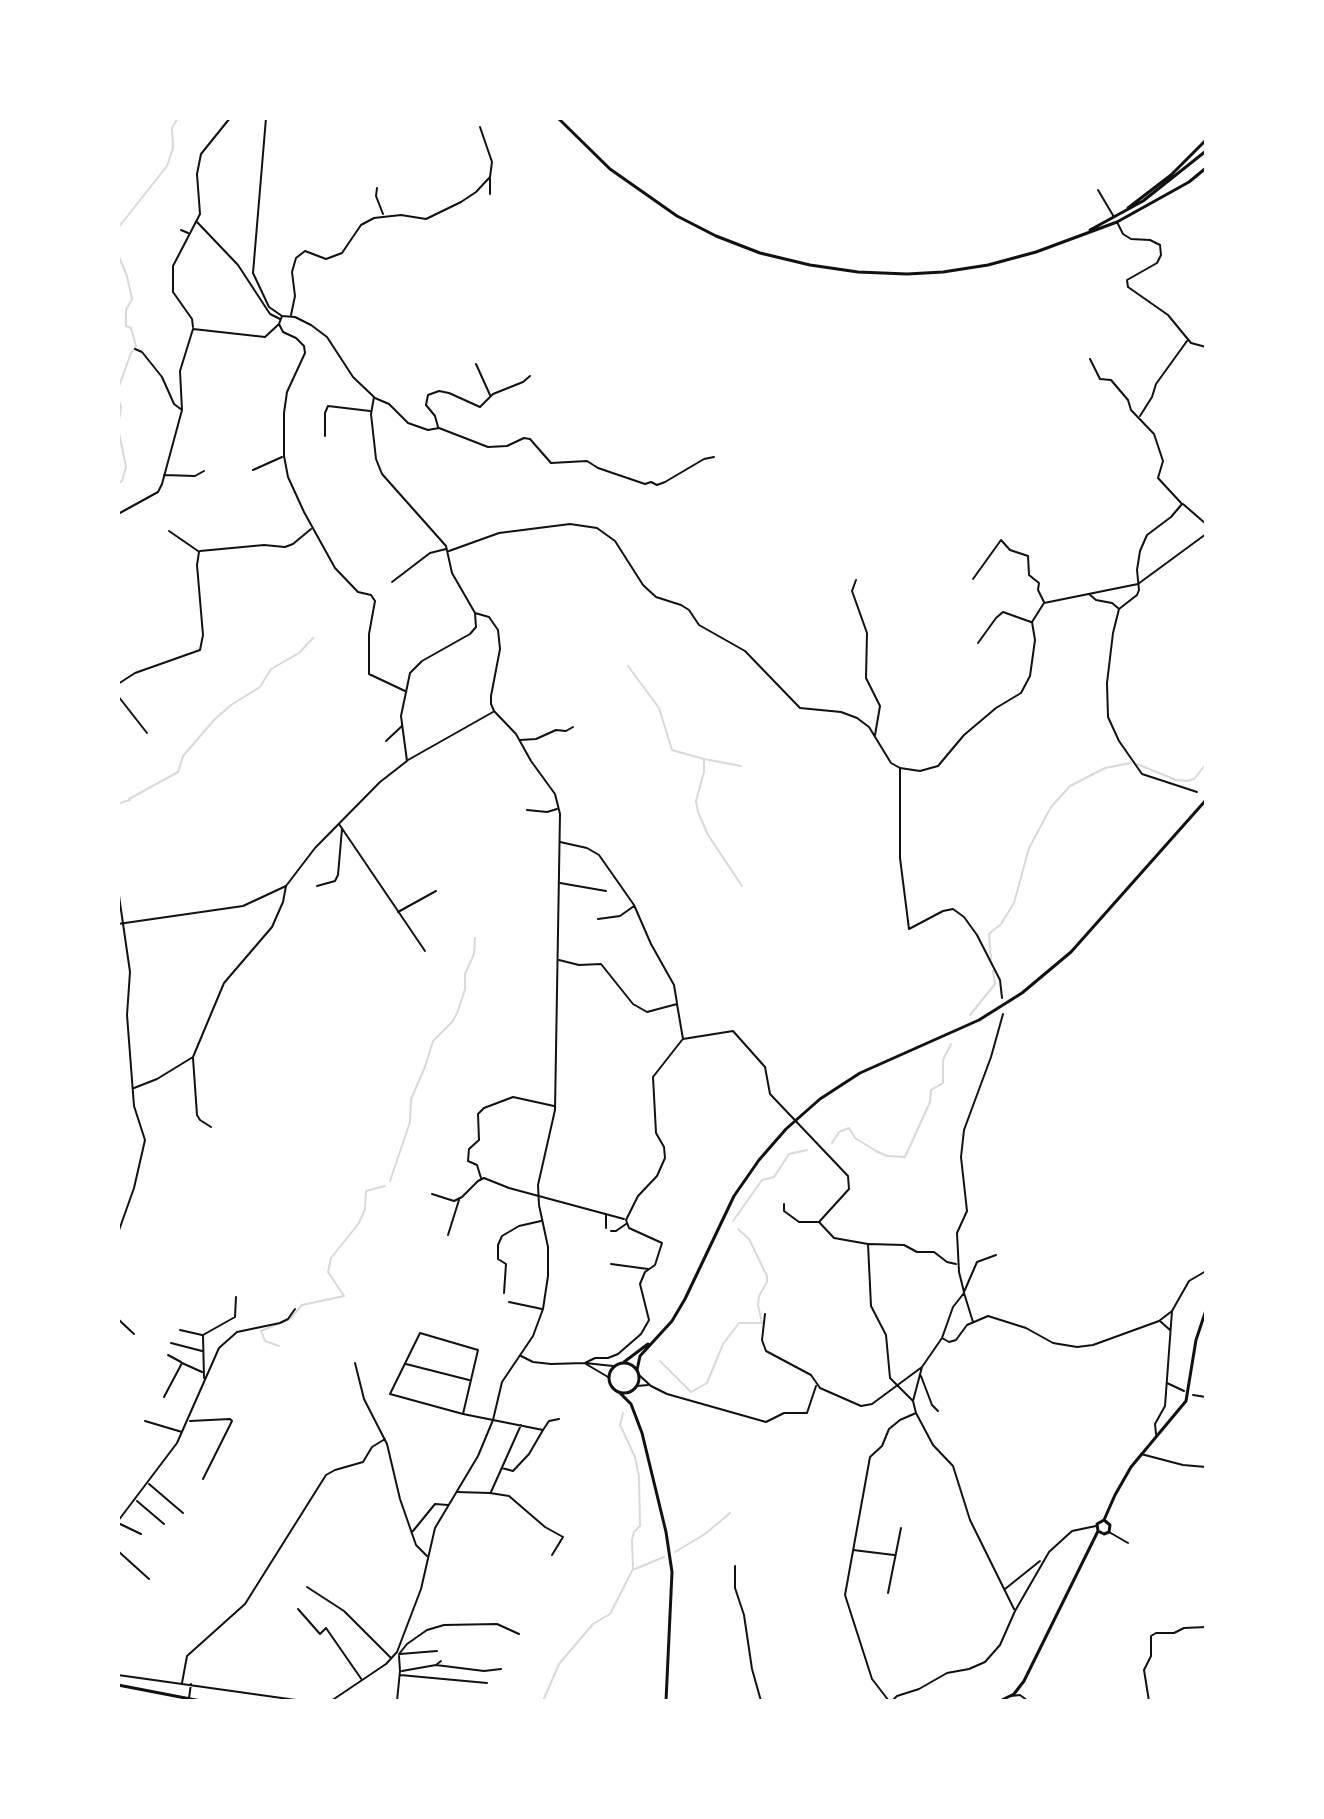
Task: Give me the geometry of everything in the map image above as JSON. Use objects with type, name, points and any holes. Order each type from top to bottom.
[{"type":"main road","points":[[558,118],[610,169],[677,216],[760,253],[858,272],[943,272],[1024,256],[1134,214],[1189,182],[1206,168]]},
{"type":"main road","points":[[1116,217],[1171,175],[1206,140]]},
{"type":"main road","points":[[1080,236],[1167,185],[1206,151]]},
{"type":"main road","points":[[631,1404],[637,1386],[640,1356],[672,1321],[734,1196],[786,1129],[820,1099],[860,1073],[979,1020],[1022,993],[1071,952],[1206,799]]},
{"type":"main road","points":[[1104,1520],[1110,1525],[1109,1532],[1104,1534],[1096,1526],[1104,1520],[1115,1495],[1141,1454],[1186,1401],[1196,1340],[1206,1310]]},
{"type":"main road","points":[[651,1342],[624,1362],[613,1366],[608,1377],[611,1387],[631,1404],[648,1455],[672,1572],[666,1701]]},
{"type":"main road","points":[[624,1362],[637,1370]]},
{"type":"main road","points":[[620,1393],[633,1391]]},
{"type":"main road","points":[[1002,1701],[1024,1681],[1098,1531]]},
{"type":"main road","points":[[118,1685],[201,1701]]},
{"type":"street","points":[[118,514],[158,492],[164,475],[182,410],[180,371],[193,329],[192,319],[173,292],[173,266],[200,214],[197,174],[201,154],[230,118]]},
{"type":"street","points":[[266,118],[252,264],[269,307],[281,318]]},
{"type":"street","points":[[480,127],[492,162],[490,194]]},
{"type":"street","points":[[290,316],[295,296],[292,272],[296,258],[305,251],[326,259],[342,253],[361,225],[383,215],[426,219],[461,202],[490,177]]},
{"type":"street","points":[[377,188],[376,196],[383,215]]},
{"type":"street","points":[[1098,190],[1123,234],[1131,239],[1150,240],[1160,245],[1161,255],[1157,263],[1127,280],[1128,287],[1168,315],[1191,343],[1206,347]]},
{"type":"street","points":[[196,221],[253,285],[270,314],[281,318],[290,316],[311,325],[327,337],[353,377],[408,423],[428,430],[439,428],[488,447],[507,446],[524,438],[530,439],[551,463],[587,461],[610,472],[657,485],[704,459],[714,457]]},
{"type":"street","points":[[181,230],[189,234]]},
{"type":"street","points":[[193,329],[265,337],[281,318]]},
{"type":"street","points":[[279,324],[283,332],[304,346],[305,353],[287,392],[284,456],[288,477],[335,568],[358,592],[371,595],[375,601],[369,634],[369,674],[405,691]]},
{"type":"street","points":[[1139,417],[1156,384],[1188,340]]},
{"type":"street","points":[[135,349],[142,352],[162,377],[174,404],[182,410]]},
{"type":"street","points":[[1090,359],[1100,379],[1111,380],[1154,434],[1163,461],[1158,478],[1206,524]]},
{"type":"street","points":[[476,364],[490,397]]},
{"type":"street","points":[[439,428],[435,416],[426,405],[428,395],[439,391],[449,393],[480,407],[490,397],[530,376]]},
{"type":"street","points":[[374,397],[371,411],[376,459],[382,474],[448,550],[452,573],[475,613],[476,627],[470,634],[422,661],[410,673],[401,716],[407,761]]},
{"type":"street","points":[[325,436],[328,406],[371,411]]},
{"type":"street","points":[[253,470],[284,456]]},
{"type":"street","points":[[164,475],[195,476],[204,471]]},
{"type":"street","points":[[1182,504],[1171,517],[1147,535],[1140,551],[1137,595],[1119,609],[1107,683],[1108,717],[1119,741],[1142,774],[1197,792]]},
{"type":"street","points":[[392,582],[430,553],[499,533],[570,524],[597,528],[615,541],[643,585],[656,597],[681,605],[689,610],[699,625],[745,651],[800,708],[841,712],[857,718],[869,727],[891,763],[900,768],[920,771],[938,766],[964,735],[996,708],[1021,693],[1030,676],[1035,640],[1032,622],[1044,603],[1138,584],[1206,534]]},
{"type":"street","points":[[169,531],[199,552],[264,545],[285,547],[312,528]]},
{"type":"street","points":[[973,579],[1001,540],[1010,550],[1028,556],[1029,575],[1039,583],[1038,590],[1044,603]]},
{"type":"street","points":[[118,684],[135,673],[200,650],[203,635],[197,565],[199,552]]},
{"type":"street","points":[[856,580],[852,591],[867,633],[866,678],[880,706],[874,736]]},
{"type":"street","points":[[1089,594],[1119,609]]},
{"type":"street","points":[[978,643],[1003,612],[1032,622]]},
{"type":"street","points":[[397,1701],[400,1673],[398,1653],[421,1589],[435,1528],[478,1456],[493,1420],[502,1382],[533,1336],[543,1309],[548,1276],[548,1247],[538,1194],[555,1106],[558,808],[555,794],[519,740],[494,711],[491,696],[500,649],[498,630],[489,617],[475,613]]},
{"type":"street","points":[[118,696],[147,733]]},
{"type":"street","points":[[211,1127],[197,1115],[193,1057],[224,983],[272,927],[286,886],[315,848],[380,782],[407,761],[494,711]]},
{"type":"street","points":[[386,741],[403,725]]},
{"type":"street","points":[[519,740],[536,739],[573,727]]},
{"type":"street","points":[[900,768],[900,858],[909,929],[943,911],[953,909],[964,917],[1000,980],[1002,998]]},
{"type":"street","points":[[527,810],[547,812],[558,808]]},
{"type":"street","points":[[339,824],[425,951]]},
{"type":"street","points":[[317,886],[335,881],[338,875],[342,828]]},
{"type":"street","points":[[560,842],[587,848],[599,855],[634,905],[674,985],[683,1039]]},
{"type":"street","points":[[559,883],[606,891]]},
{"type":"street","points":[[120,923],[243,906],[286,886]]},
{"type":"street","points":[[118,889],[120,923],[130,972],[127,1015],[134,1106],[145,1140],[134,1188],[118,1233]]},
{"type":"street","points":[[397,913],[436,891]]},
{"type":"street","points":[[598,919],[620,916],[634,905]]},
{"type":"street","points":[[558,960],[579,965],[601,964],[633,1004],[647,1012],[677,1004]]},
{"type":"street","points":[[973,1322],[959,1263],[957,1233],[967,1211],[961,1157],[964,1130],[1003,1014]]},
{"type":"street","points":[[611,1231],[616,1231],[626,1222],[638,1196],[657,1176],[665,1158],[664,1147],[656,1133],[653,1077],[683,1039],[733,1031],[765,1067],[770,1094],[848,1176],[849,1189],[819,1222]]},
{"type":"street","points":[[133,1089],[157,1079],[193,1057]]},
{"type":"street","points":[[481,1178],[477,1165],[468,1161],[469,1149],[479,1140],[478,1114],[484,1108],[513,1097],[555,1106]]},
{"type":"street","points":[[481,1178],[606,1214],[662,1243],[655,1265],[645,1272],[640,1284],[649,1320],[641,1334],[618,1354],[585,1363]]},
{"type":"street","points":[[432,1194],[454,1201],[481,1178]]},
{"type":"street","points":[[448,1235],[460,1198]]},
{"type":"street","points":[[784,1204],[784,1211],[799,1222],[819,1222],[834,1238],[868,1244],[904,1245],[917,1252],[934,1252],[952,1265],[959,1263]]},
{"type":"street","points":[[606,1214],[606,1228]]},
{"type":"street","points":[[504,1293],[506,1264],[498,1259],[502,1236],[519,1226],[543,1220]]},
{"type":"street","points":[[868,1244],[871,1306],[886,1335],[890,1378],[913,1401],[933,1445],[953,1466],[970,1520],[1015,1611]]},
{"type":"street","points":[[765,1314],[762,1340],[766,1351],[811,1375],[817,1385],[834,1395],[861,1406],[872,1404],[922,1367],[942,1338],[953,1307],[964,1293],[979,1260],[996,1255]]},
{"type":"street","points":[[611,1264],[650,1269]]},
{"type":"street","points":[[942,1338],[949,1342],[956,1340],[967,1325],[988,1316],[1026,1328],[1053,1343],[1077,1347],[1093,1345],[1159,1321],[1172,1311],[1189,1281],[1206,1271]]},
{"type":"street","points":[[180,1330],[203,1335],[235,1317],[236,1297]]},
{"type":"street","points":[[509,1302],[543,1309]]},
{"type":"street","points":[[141,1534],[118,1522],[183,1433],[219,1348],[243,1330],[280,1323],[295,1309]]},
{"type":"street","points":[[1156,1435],[1155,1424],[1165,1406],[1172,1311]]},
{"type":"street","points":[[118,1319],[134,1334]]},
{"type":"street","points":[[1159,1321],[1170,1330]]},
{"type":"street","points":[[463,1414],[478,1350],[420,1333],[390,1394],[463,1414],[543,1430]]},
{"type":"street","points":[[203,1335],[204,1379]]},
{"type":"street","points":[[171,1343],[203,1352]]},
{"type":"street","points":[[168,1355],[203,1372]]},
{"type":"street","points":[[521,1356],[533,1362],[551,1364],[613,1366]]},
{"type":"street","points":[[164,1397],[182,1363]]},
{"type":"street","points":[[355,1363],[364,1399],[385,1439],[400,1499],[416,1545],[428,1556]]},
{"type":"street","points":[[404,1363],[472,1380]]},
{"type":"street","points":[[585,1363],[608,1377]]},
{"type":"street","points":[[913,1401],[922,1367]]},
{"type":"street","points":[[639,1375],[651,1386],[686,1400],[766,1422],[784,1413],[807,1413],[817,1385]]},
{"type":"street","points":[[920,1375],[932,1405],[938,1411]]},
{"type":"street","points":[[1166,1383],[1184,1391]]},
{"type":"street","points":[[637,1386],[651,1386]]},
{"type":"street","points":[[1193,1395],[1206,1397]]},
{"type":"street","points":[[916,1413],[889,1429],[882,1446],[870,1457],[845,1595],[872,1679],[891,1701],[947,1673],[985,1662],[1000,1645],[1041,1561]]},
{"type":"street","points":[[502,1468],[513,1471],[529,1454],[549,1421],[559,1419]]},
{"type":"street","points":[[145,1421],[183,1433]]},
{"type":"street","points":[[188,1421],[232,1421],[203,1479]]},
{"type":"street","points":[[490,1493],[521,1425]]},
{"type":"street","points":[[182,1683],[187,1656],[245,1604],[326,1475],[363,1462],[372,1447],[385,1439]]},
{"type":"street","points":[[1141,1454],[1183,1465],[1206,1467]]},
{"type":"street","points":[[148,1483],[183,1513]]},
{"type":"street","points":[[460,1486],[464,1492]]},
{"type":"street","points":[[456,1492],[509,1496],[545,1527],[563,1537],[552,1555]]},
{"type":"street","points":[[136,1500],[164,1524]]},
{"type":"street","points":[[412,1532],[435,1504],[448,1505]]},
{"type":"street","points":[[1004,1590],[1072,1531],[1096,1526]]},
{"type":"street","points":[[888,1593],[901,1528]]},
{"type":"street","points":[[1109,1532],[1128,1543]]},
{"type":"street","points":[[853,1550],[895,1555]]},
{"type":"street","points":[[118,1551],[149,1579]]},
{"type":"street","points":[[735,1566],[735,1588],[744,1615],[752,1669],[761,1701]]},
{"type":"street","points":[[307,1587],[344,1611],[392,1659]]},
{"type":"street","points":[[298,1609],[320,1634],[326,1628],[362,1681]]},
{"type":"street","points":[[331,1701],[392,1659],[427,1630],[444,1625],[476,1627],[497,1624],[519,1634]]},
{"type":"street","points":[[1149,1701],[1144,1670],[1151,1656],[1151,1636],[1174,1633],[1184,1628],[1206,1627]]},
{"type":"street","points":[[398,1653],[437,1651]]},
{"type":"street","points":[[436,1665],[441,1661]]},
{"type":"street","points":[[400,1673],[436,1665],[484,1671],[501,1669]]},
{"type":"street","points":[[400,1673],[487,1683]]},
{"type":"street","points":[[118,1675],[303,1701]]},
{"type":"street","points":[[186,1699],[191,1684]]},
{"type":"street","points":[[254,1701],[256,1694]]},
{"type":"street","points":[[1012,1695],[1020,1695],[1028,1701]]},
{"type":"waterway","points":[[118,228],[167,166],[173,148],[172,128],[178,118]]},
{"type":"waterway","points":[[118,254],[132,299],[126,310],[126,326],[131,328],[136,346],[118,389]]},
{"type":"waterway","points":[[118,397],[121,407],[118,427]]},
{"type":"waterway","points":[[118,428],[126,467],[122,481],[118,483]]},
{"type":"waterway","points":[[118,807],[120,803],[178,772],[183,756],[214,720],[260,687],[271,669],[299,653],[313,638]]},
{"type":"waterway","points":[[628,666],[659,708],[672,750],[704,759],[704,772],[696,801],[698,812],[708,835],[742,886]]},
{"type":"waterway","points":[[704,759],[741,766]]},
{"type":"waterway","points":[[991,959],[989,934],[1001,924],[1014,903],[1029,848],[1051,807],[1070,786],[1105,768],[1131,763]]},
{"type":"waterway","points":[[1137,764],[1176,780],[1187,781],[1194,779],[1206,764]]},
{"type":"waterway","points":[[390,1181],[410,1122],[411,1099],[433,1041],[453,1021],[458,1011],[465,989],[465,974],[474,954],[475,938]]},
{"type":"waterway","points":[[970,1015],[995,984],[993,971]]},
{"type":"waterway","points":[[832,1143],[839,1132],[849,1128],[855,1138],[876,1151],[887,1156],[905,1157],[930,1102],[931,1090],[943,1083],[943,1060],[951,1044]]},
{"type":"waterway","points":[[733,1221],[762,1180],[774,1177],[789,1154],[807,1150]]},
{"type":"waterway","points":[[279,1346],[265,1341],[261,1331],[290,1319],[302,1305],[344,1296],[328,1272],[331,1258],[359,1223],[365,1209],[366,1191],[385,1186]]},
{"type":"waterway","points":[[660,1361],[691,1392],[707,1383],[723,1344],[739,1323],[762,1323],[758,1305],[767,1276],[749,1239],[738,1229]]},
{"type":"waterway","points":[[543,1701],[559,1664],[593,1624],[610,1614],[633,1569],[632,1540],[640,1526],[639,1477],[635,1457],[620,1425],[623,1413]]},
{"type":"waterway","points":[[675,1552],[705,1534],[730,1513]]},
{"type":"waterway","points":[[635,1569],[664,1557]]}]
